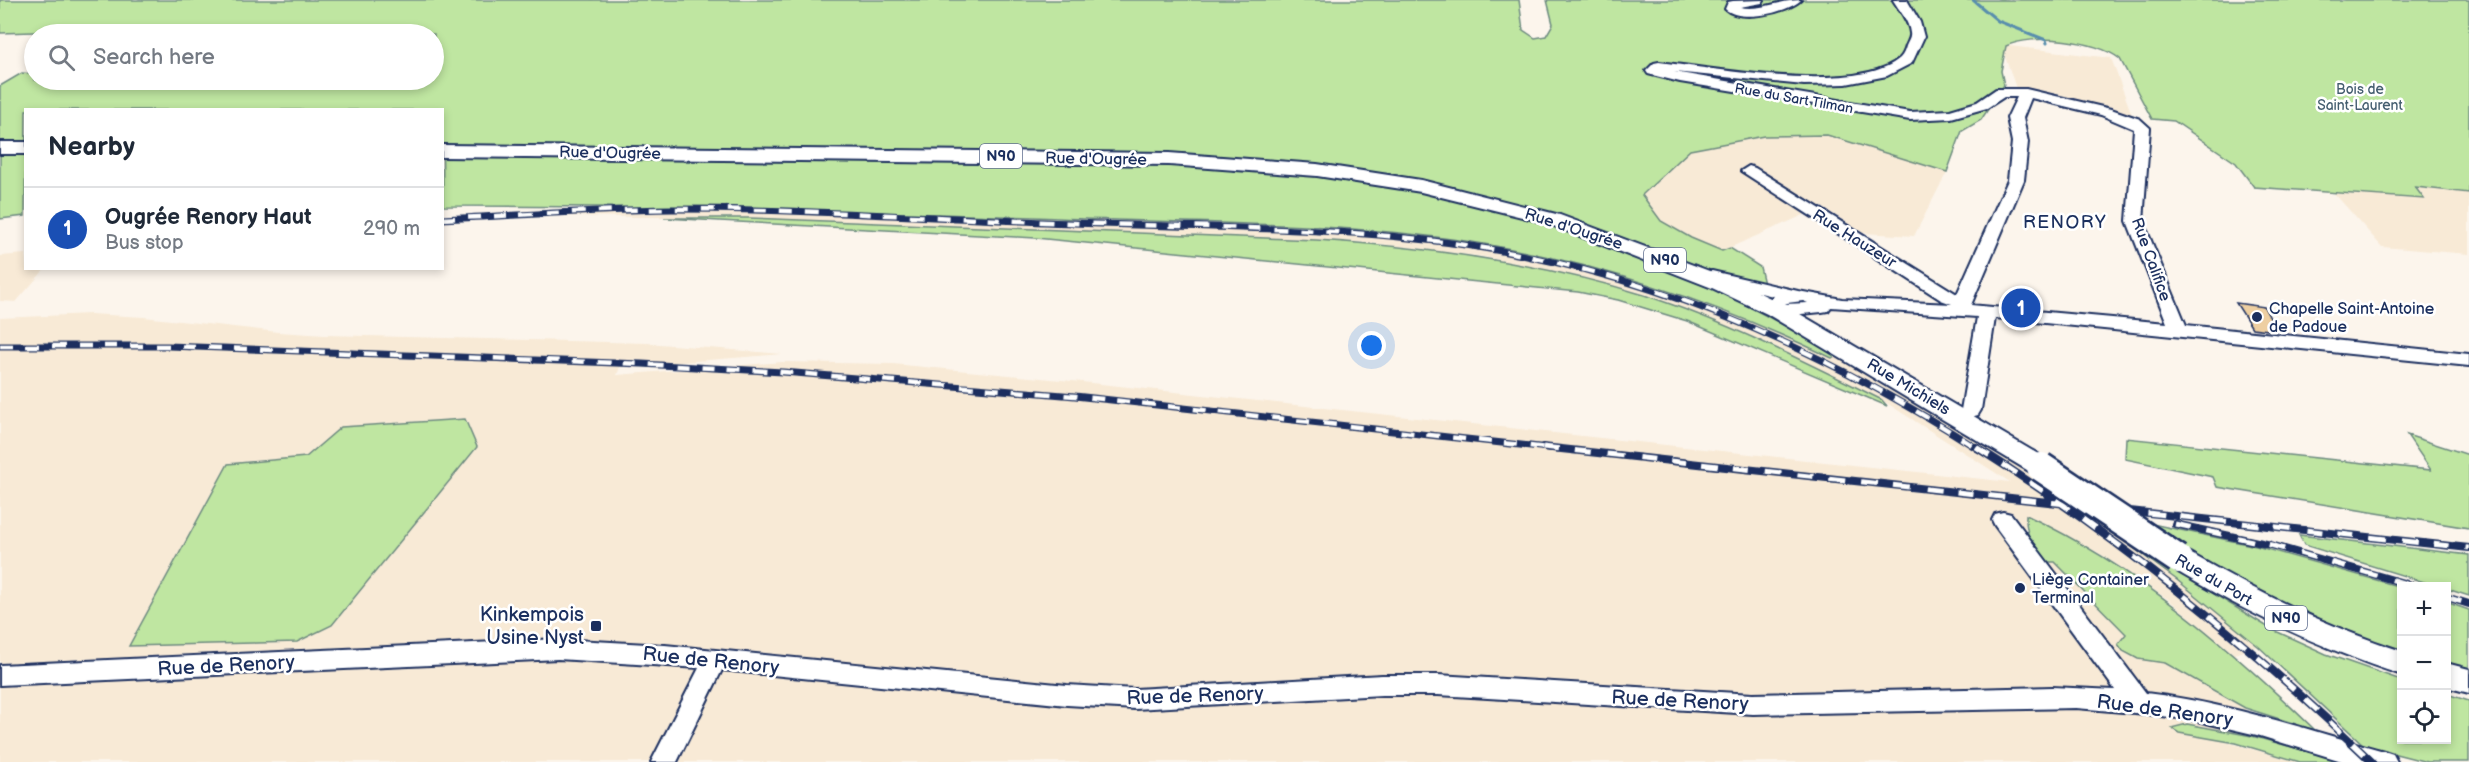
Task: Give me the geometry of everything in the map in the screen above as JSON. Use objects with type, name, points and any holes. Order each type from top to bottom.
[{"type":"main road","points":[[0,148],[24,148]]},
{"type":"main road","name":"Rue d'Ougrée","points":[[444,151],[1088,157],[1207,161],[1288,167],[1388,180],[1486,201],[1553,219],[1697,273],[1774,309]]},
{"type":"main road","name":"Rue Michiels","points":[[1774,309],[2041,467]]},
{"type":"main road","name":"Rue du Port","points":[[2041,467],[2178,559],[2236,593],[2290,620],[2397,661]]},
{"type":"main road","points":[[2451,676],[2469,681]]},
{"type":"street","points":[[1757,0],[1733,6],[1732,9],[1743,12],[1760,10],[1794,0]]},
{"type":"street","name":"Rue du Sart Tilman","points":[[1900,0],[1917,33],[1916,45],[1906,60],[1877,75],[1825,82],[1795,81],[1659,66],[1653,71],[1691,80],[1910,116],[1951,114],[1982,105],[2001,92],[2026,93]]},
{"type":"street","points":[[1961,306],[2016,180],[2020,142],[2015,118],[2026,93]]},
{"type":"street","name":"Rue Califice","points":[[2026,93],[2121,117],[2139,124],[2142,128],[2135,221],[2180,331]]},
{"type":"street","name":"Rue Hauzeur","points":[[1749,171],[1961,306]]},
{"type":"street","name":"Rue d'Ougrée","points":[[1697,273],[1842,304],[1961,306],[1987,312],[2180,331]]},
{"type":"street","name":"Rue d'Ougrée","points":[[1803,296],[1782,297],[1774,304],[1774,309],[1796,310],[1842,304]]},
{"type":"street","points":[[1822,308],[1814,315],[1813,320],[1822,336]]},
{"type":"street","points":[[1971,410],[1987,312]]},
{"type":"street","points":[[2180,331],[2469,360]]},
{"type":"street","points":[[2003,520],[2139,703]]},
{"type":"street","name":"Rue de Renory","points":[[0,675],[548,649],[621,651],[1068,695],[1135,699],[1390,685],[1438,685],[1753,704],[2052,697],[2187,709],[2239,720],[2384,762]]},
{"type":"street","points":[[663,762],[715,660]]},
{"type":"shaded area","points":[[2001,45],[2111,58],[2132,115],[2057,94],[2016,88]]},
{"type":"shaded area","points":[[1827,135],[1947,172],[1914,236],[1863,233],[1822,207],[1722,251],[1691,238],[1661,221],[1642,195],[1690,150],[1764,136]]},
{"type":"shaded area","points":[[2414,187],[2469,193],[2469,254],[2382,247],[2334,193],[2423,199]]},
{"type":"shaded area","points":[[625,206],[946,214],[1375,231],[1489,245],[1594,268],[1651,284],[1778,332],[1832,358],[1838,354],[2018,463],[2177,580],[2258,646],[2234,654],[2169,600],[2097,552],[2026,516],[2025,529],[2032,545],[2055,562],[2126,635],[2118,644],[2138,659],[2164,663],[2245,708],[2252,736],[2200,726],[2208,737],[2300,762],[0,762],[0,318],[90,314],[144,317],[325,335],[647,343],[782,354],[620,367],[617,375],[782,362],[893,364],[1082,382],[2010,482],[1882,400],[1768,343],[1644,295],[1588,279],[1485,257],[1372,243],[1316,240],[749,218],[459,215]]},
{"type":"shaded area","points":[[24,254],[24,270],[44,270],[16,302],[0,301],[0,256]]},
{"type":"green space","name":"Bois de Saint-Laurent","points":[[0,0],[1519,0],[1523,30],[1535,38],[1546,36],[1553,24],[1547,0],[2469,0],[2469,193],[2415,187],[2424,199],[2254,187],[2236,163],[2174,121],[2152,119],[2120,59],[2110,52],[2064,40],[2018,42],[2006,46],[2001,71],[2004,85],[1981,120],[1962,131],[1947,172],[1827,135],[1764,136],[1690,150],[1642,195],[1661,221],[1691,238],[1722,251],[1730,248],[1760,267],[1764,284],[1744,304],[1838,354],[1832,358],[1749,321],[1622,276],[1534,254],[1437,237],[1330,227],[905,213],[444,206],[444,108],[24,108],[24,216],[0,219],[0,86],[22,73],[24,73],[24,90],[444,90],[444,24],[24,24],[24,32],[0,33]]},
{"type":"green space","points":[[664,218],[749,218],[1316,240],[1399,247],[1482,258],[1604,283],[1675,306],[1794,357],[1882,400],[1887,406],[1687,321],[1618,300],[1578,292],[1036,238]]},
{"type":"green space","points":[[465,419],[477,447],[332,625],[297,642],[129,646],[228,464],[306,457],[341,427]]},
{"type":"green space","points":[[2407,435],[2469,455],[2469,528],[2217,487],[2213,477],[2125,459],[2126,438],[2431,470]]},
{"type":"green space","points":[[2026,515],[2067,536],[2143,583],[2214,638],[2315,730],[2245,708],[2165,663],[2138,659],[2123,651],[2118,644],[2126,634],[2055,562],[2043,562],[2030,540]]},
{"type":"green space","points":[[2138,521],[2256,546],[2397,586],[2397,651],[2358,638],[2243,587]]},
{"type":"green space","points":[[2102,525],[2271,629],[2326,654],[2397,679],[2397,744],[2451,744],[2451,695],[2469,701],[2469,762],[2427,762],[2365,746],[2258,646],[2177,580]]},
{"type":"green space","points":[[2299,535],[2469,555],[2469,596],[2451,590],[2451,582],[2424,582],[2304,545]]},
{"type":"green space","points":[[2451,604],[2469,610],[2469,670],[2451,665]]},
{"type":"green space","points":[[2187,724],[2252,736],[2345,762],[2300,762],[2236,743],[2179,733],[2171,728]]},
{"type":"building","name":"Chapelle Saint-Antoine de Padoue","points":[[2236,303],[2264,307],[2277,331],[2252,328]]},
{"type":"waterway","points":[[1973,0],[1998,21],[2046,40],[2047,43]]},
{"type":"railway","points":[[444,219],[672,209],[766,210],[1256,228],[1361,234],[1465,245],[1534,257],[1601,274],[1667,295],[1732,320],[1858,379],[1978,449]]},
{"type":"railway","points":[[0,346],[168,346],[642,364],[783,372],[1075,396],[1557,449]]},
{"type":"railway","points":[[1543,447],[2060,503]]},
{"type":"railway","points":[[1976,447],[2060,503]]},
{"type":"railway","points":[[2060,503],[2469,548]]},
{"type":"railway","points":[[2060,503],[2182,594],[2231,634],[2372,762]]},
{"type":"railway","points":[[2175,524],[2271,545],[2400,582]]},
{"type":"railway","points":[[2451,599],[2469,604]]},
{"type":"place","name":"Ougrée Renory Haut","points":[[2021,308]]},
{"type":"place","name":"Chapelle Saint-Antoine de Padoue","points":[[2257,317]]},
{"type":"place","name":"Liège Container Terminal","points":[[2020,588]]},
{"type":"place","name":"Kinkempois Usine Nyst","points":[[596,626]]},
{"type":"district","name":"RENORY","points":[[2065,222]]}]
